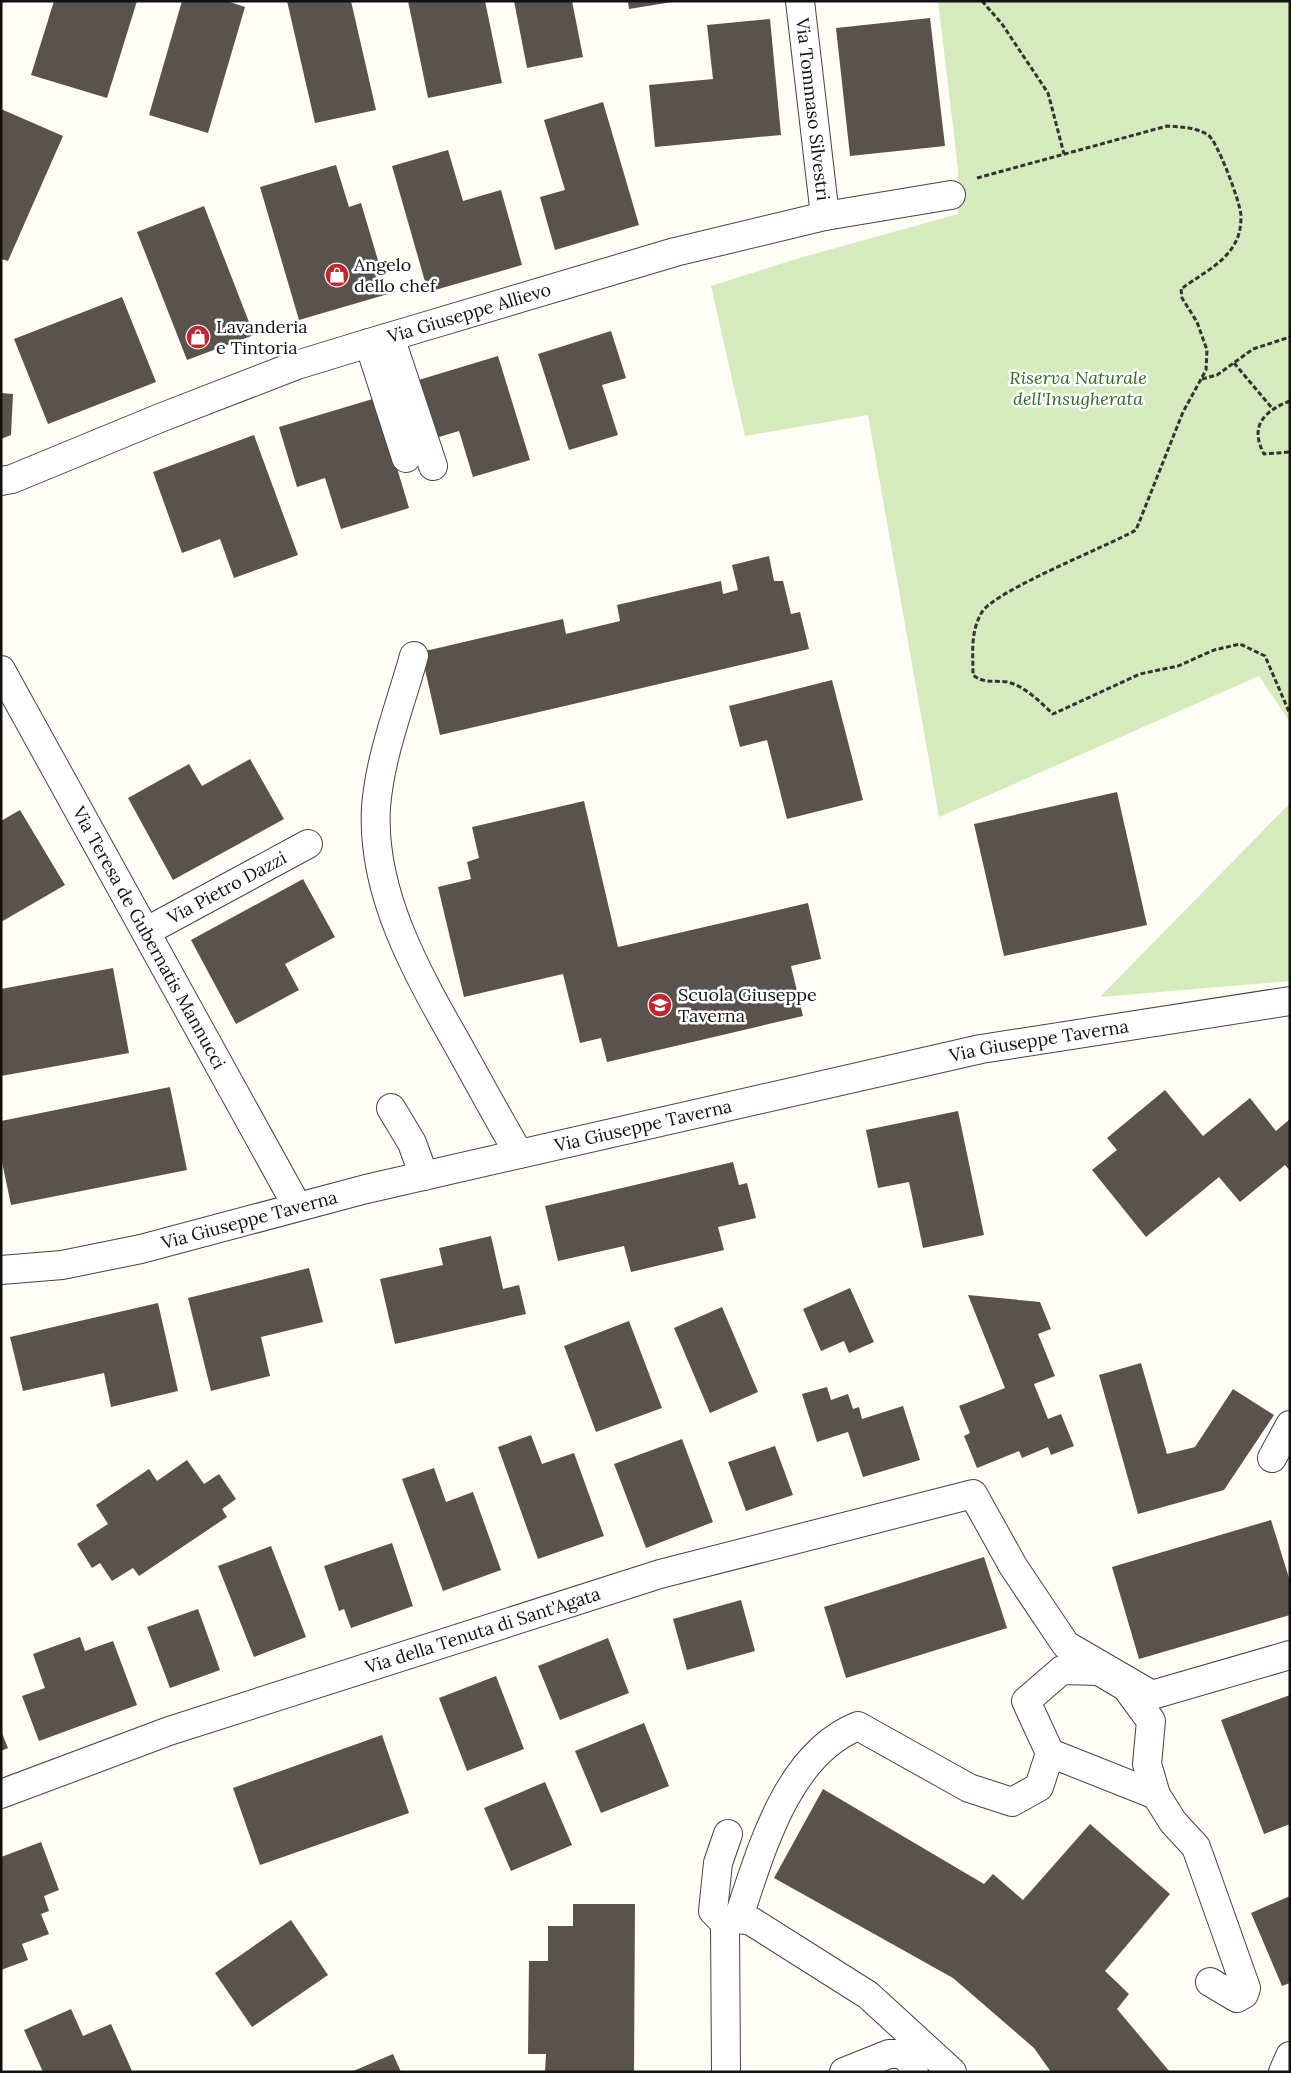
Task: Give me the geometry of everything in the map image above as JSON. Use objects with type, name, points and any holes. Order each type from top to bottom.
[{"type":"street","name":"Via Tommaso Silvestri","points":[[800,1],[826,216]]},
{"type":"street","name":"Via Giuseppe Allievo","points":[[1,481],[40,468],[160,418],[269,376],[380,340],[675,252],[826,216],[951,194]]},
{"type":"street","points":[[380,340],[406,458]]},
{"type":"street","points":[[380,340],[433,466]]},
{"type":"street","points":[[414,656],[379,782],[376,835],[382,875],[389,901],[408,948],[440,1013],[519,1154]]},
{"type":"street","name":"Via Teresa de Gubernatis Mannucci","points":[[1,670],[147,931],[297,1206]]},
{"type":"street","name":"Via Pietro Dazzi","points":[[147,931],[308,844]]},
{"type":"street","name":"Via Giuseppe Taverna","points":[[1,1270],[62,1265],[112,1256],[297,1206],[981,1049],[1290,1001]]},
{"type":"street","points":[[391,1108],[412,1143],[424,1176]]},
{"type":"street","points":[[1272,1458],[1290,1425]]},
{"type":"street","name":"Via della Tenuta di Sant'Agata","points":[[1,1794],[169,1731],[660,1574],[973,1494],[1013,1566],[1066,1645],[1152,1695],[1290,1655]]},
{"type":"street","points":[[726,2072],[732,1921],[791,1785],[807,1764],[844,1731],[858,1726],[969,1788],[1012,1802],[1039,1787],[1050,1753],[1026,1701],[1062,1670],[1099,1671],[1126,1687],[1151,1720],[1147,1764],[1156,1795],[1173,1822],[1196,1847],[1246,1988],[1244,1994],[1237,1998],[1210,1982]]},
{"type":"street","points":[[1050,1753],[1156,1795]]},
{"type":"street","points":[[728,1834],[718,1863],[713,1911],[732,1921],[751,1921],[868,1995],[952,2072]]},
{"type":"street","points":[[844,2072],[888,2054],[902,2054],[911,2062],[914,2072]]},
{"type":"street","points":[[1283,2072],[1290,2056]]},
{"type":"path","points":[[982,1],[1002,24],[1048,93],[1064,154]]},
{"type":"path","points":[[951,194],[975,178],[1167,126],[1190,127],[1210,135],[1218,147],[1242,213],[1240,232],[1232,249],[1220,262],[1181,288],[1182,298],[1197,322],[1207,350],[1206,370],[1183,412],[1136,530],[1012,590],[983,610],[973,632],[973,675],[980,681],[1008,682],[1032,695],[1053,714],[1140,674],[1178,666],[1214,650],[1240,644],[1264,656],[1290,714]]},
{"type":"path","points":[[1201,379],[1218,375],[1253,349],[1290,337]]},
{"type":"path","points":[[1234,363],[1272,408]]},
{"type":"path","points":[[1290,400],[1272,408],[1259,423],[1257,441],[1264,454],[1290,452]]},
{"type":"green space","name":"Riserva Naturale dell'Insugherata","points":[[938,1],[1290,1],[1290,722],[1259,676],[939,817],[868,415],[745,436],[711,286],[796,259],[958,214],[958,168]]},
{"type":"green space","points":[[1290,803],[1290,981],[1100,997]]},
{"type":"building","points":[[54,1],[137,1],[107,98],[31,75]]},
{"type":"building","points":[[182,1],[227,1],[245,7],[208,133],[149,115]]},
{"type":"building","points":[[287,1],[351,1],[376,110],[315,123]]},
{"type":"building","points":[[408,1],[485,1],[502,83],[428,98]]},
{"type":"building","points":[[514,1],[572,1],[583,57],[527,68]]},
{"type":"building","points":[[628,1],[672,1],[672,2],[629,9]]},
{"type":"building","points":[[930,18],[945,146],[850,156],[836,28]]},
{"type":"building","points":[[770,19],[781,135],[655,147],[649,85],[713,79],[707,25]]},
{"type":"building","points":[[603,102],[639,225],[555,250],[540,197],[565,190],[544,120]]},
{"type":"building","points":[[1,109],[63,136],[8,261],[1,259]]},
{"type":"building","points":[[448,150],[463,201],[501,190],[522,265],[428,292],[392,166]]},
{"type":"building","points":[[336,165],[349,207],[361,203],[388,294],[299,320],[260,187]]},
{"type":"building","points":[[204,206],[254,335],[187,360],[137,232]]},
{"type":"building","points":[[122,297],[156,382],[48,424],[14,339]]},
{"type":"building","points":[[611,331],[626,378],[602,385],[618,435],[569,450],[538,354]]},
{"type":"building","points":[[498,356],[530,460],[473,477],[459,431],[429,440],[412,382]]},
{"type":"building","points":[[1,393],[13,394],[11,435],[1,439]]},
{"type":"building","points":[[376,398],[409,508],[341,529],[325,478],[297,487],[279,427]]},
{"type":"building","points":[[254,435],[298,555],[234,578],[220,539],[182,553],[153,472]]},
{"type":"building","points":[[769,556],[774,581],[783,581],[791,614],[800,612],[809,649],[440,735],[421,652],[563,619],[566,634],[620,621],[617,605],[721,581],[723,594],[738,590],[732,565]]},
{"type":"building","points":[[832,680],[863,800],[787,819],[767,740],[740,747],[729,706]]},
{"type":"building","points":[[250,759],[284,819],[173,880],[128,798],[189,764],[202,786]]},
{"type":"building","points":[[1117,792],[1147,925],[1004,956],[974,824]]},
{"type":"building","points":[[584,801],[618,947],[808,903],[821,959],[791,966],[803,1016],[607,1062],[601,1038],[580,1043],[563,974],[464,997],[438,887],[471,879],[467,862],[479,858],[472,827]]},
{"type":"building","points":[[20,810],[65,885],[1,922],[1,821]]},
{"type":"building","points":[[303,879],[335,937],[285,964],[299,990],[236,1024],[191,940]]},
{"type":"building","points":[[113,968],[129,1053],[1,1076],[1,989]]},
{"type":"building","points":[[170,1087],[187,1170],[11,1205],[1,1157],[1,1121]]},
{"type":"building","points":[[1165,1090],[1203,1136],[1250,1098],[1276,1131],[1290,1119],[1290,1171],[1285,1165],[1240,1202],[1219,1177],[1146,1237],[1092,1170],[1117,1150],[1107,1138]]},
{"type":"building","points":[[958,1111],[984,1235],[923,1248],[909,1182],[878,1188],[866,1130]]},
{"type":"building","points":[[733,1162],[739,1185],[747,1183],[756,1218],[718,1227],[724,1250],[631,1272],[624,1246],[558,1261],[545,1206]]},
{"type":"building","points":[[491,1236],[503,1289],[519,1285],[526,1314],[395,1344],[380,1279],[443,1265],[439,1248]]},
{"type":"building","points":[[309,1268],[323,1322],[261,1337],[270,1376],[211,1391],[188,1298]]},
{"type":"building","points":[[850,1288],[874,1342],[849,1353],[844,1341],[821,1351],[803,1309]]},
{"type":"building","points":[[968,1295],[1040,1302],[1051,1329],[1038,1334],[1055,1376],[1034,1384],[1048,1419],[1061,1414],[1074,1446],[1051,1455],[1048,1447],[1022,1458],[1019,1451],[977,1468],[964,1436],[970,1433],[959,1406],[1005,1388]]},
{"type":"building","points":[[158,1303],[178,1391],[111,1407],[104,1373],[23,1391],[10,1337]]},
{"type":"building","points":[[722,1307],[758,1392],[710,1413],[674,1328]]},
{"type":"building","points":[[629,1321],[662,1408],[596,1432],[564,1346]]},
{"type":"building","points":[[1141,1363],[1167,1454],[1195,1447],[1233,1389],[1274,1415],[1224,1490],[1138,1514],[1099,1375]]},
{"type":"building","points":[[827,1387],[831,1400],[848,1394],[853,1409],[859,1407],[862,1419],[903,1406],[920,1460],[863,1477],[848,1432],[817,1442],[802,1394]]},
{"type":"building","points":[[531,1435],[542,1464],[574,1453],[604,1536],[538,1559],[498,1447]]},
{"type":"building","points":[[682,1439],[713,1522],[646,1548],[614,1464]]},
{"type":"building","points":[[775,1446],[793,1495],[746,1511],[728,1462]]},
{"type":"building","points":[[187,1460],[204,1484],[219,1474],[236,1499],[222,1509],[227,1517],[139,1576],[133,1568],[112,1581],[100,1563],[92,1568],[77,1544],[108,1524],[96,1505],[149,1469],[157,1481]]},
{"type":"building","points":[[434,1468],[446,1502],[473,1492],[501,1570],[443,1591],[402,1479]]},
{"type":"building","points":[[1271,1520],[1290,1581],[1290,1615],[1139,1659],[1112,1567]]},
{"type":"building","points":[[392,1543],[413,1606],[351,1628],[344,1609],[339,1611],[324,1566]]},
{"type":"building","points":[[271,1546],[306,1637],[254,1657],[218,1566]]},
{"type":"building","points":[[984,1557],[1007,1628],[846,1678],[824,1607]]},
{"type":"building","points":[[741,1600],[755,1651],[687,1670],[673,1619]]},
{"type":"building","points":[[198,1609],[220,1670],[170,1688],[147,1627]]},
{"type":"building","points":[[80,1637],[85,1651],[113,1641],[137,1705],[39,1741],[22,1696],[45,1688],[33,1654]]},
{"type":"building","points":[[608,1638],[629,1693],[560,1720],[538,1666]]},
{"type":"building","points":[[496,1676],[524,1749],[467,1771],[439,1698]]},
{"type":"building","points":[[1290,1695],[1290,1824],[1264,1834],[1221,1720]]},
{"type":"building","points":[[644,1723],[669,1786],[601,1813],[575,1751]]},
{"type":"building","points":[[1,1731],[8,1748],[1,1751]]},
{"type":"building","points":[[382,1735],[409,1813],[260,1865],[233,1788]]},
{"type":"building","points":[[545,1782],[572,1845],[511,1871],[484,1808]]},
{"type":"building","points":[[823,1789],[984,1884],[993,1874],[1023,1900],[1090,1824],[1170,1894],[1105,1971],[1129,1994],[1117,2009],[1170,2072],[1051,2072],[1034,2048],[953,1978],[774,1878]]},
{"type":"building","points":[[41,1842],[59,1890],[44,1896],[49,1911],[41,1914],[49,1934],[22,1944],[28,1960],[1,1970],[1,1857]]},
{"type":"building","points":[[1290,1896],[1290,1983],[1282,1986],[1251,1913]]},
{"type":"building","points":[[573,1904],[635,1904],[634,2072],[545,2072],[546,2054],[528,2054],[529,1961],[548,1961],[548,1926],[573,1926]]},
{"type":"building","points":[[291,1920],[328,1975],[252,2027],[215,1973]]},
{"type":"building","points":[[71,2009],[83,2036],[111,2024],[132,2071],[43,2072],[24,2030]]},
{"type":"building","points":[[393,2054],[401,2072],[351,2072]]},
{"type":"place","name":"Angelo dello chef","points":[[337,275]]},
{"type":"place","name":"Lavanderia e Tintoria","points":[[198,337]]},
{"type":"place","name":"Scuola Giuseppe Taverna","points":[[660,1005]]}]
